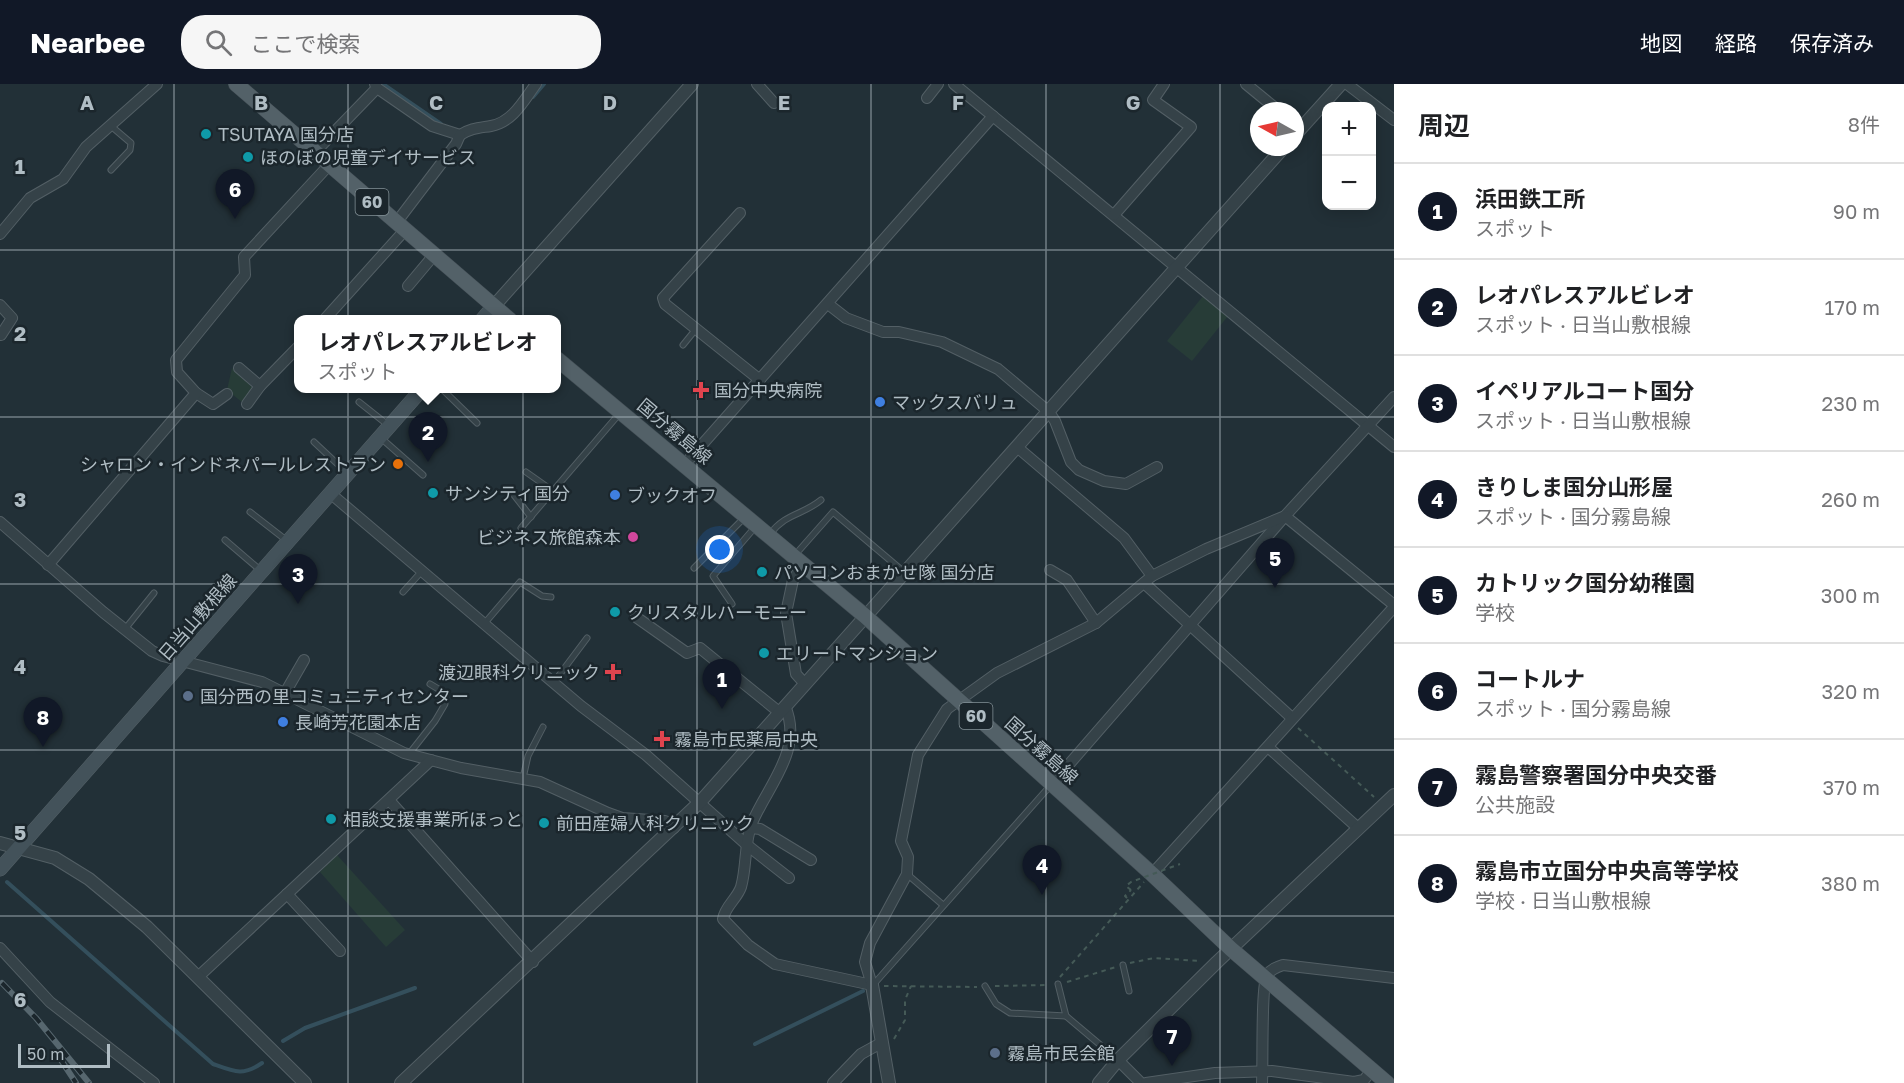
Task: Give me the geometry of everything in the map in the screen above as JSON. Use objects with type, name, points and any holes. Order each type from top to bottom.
[{"type":"main road","name":"60","points":[[236,84],[504,315]]},
{"type":"main road","points":[[486,315],[494,306]]},
{"type":"main road","name":"国分霧島線","points":[[561,361],[865,616],[1152,874],[1231,949],[1266,976],[1387,1083]]},
{"type":"main road","name":"日当山敷根線","points":[[0,869],[419,393]]},
{"type":"street","points":[[0,234],[30,198],[63,179],[86,147],[157,84]]},
{"type":"street","points":[[315,152],[376,86],[432,126],[465,132],[504,122],[514,114],[536,84]]},
{"type":"street","points":[[494,306],[692,84]]},
{"type":"street","points":[[757,84],[774,103]]},
{"type":"street","points":[[927,98],[938,84]]},
{"type":"street","points":[[954,84],[966,88],[993,116],[1394,447]]},
{"type":"street","points":[[1114,215],[1191,127],[1153,100],[1164,84]]},
{"type":"street","points":[[1246,84],[1268,102]]},
{"type":"street","points":[[1304,125],[1341,84]]},
{"type":"street","points":[[1347,84],[1394,120]]},
{"type":"street","points":[[684,465],[993,116]]},
{"type":"street","points":[[328,315],[400,226],[465,132]]},
{"type":"street","points":[[401,1083],[533,962],[701,801],[1276,156]]},
{"type":"street","points":[[226,394],[213,404],[196,393],[177,372],[176,360],[245,275],[244,257],[329,165]]},
{"type":"street","points":[[740,213],[663,298],[665,304],[759,380]]},
{"type":"street","points":[[408,286],[434,255]]},
{"type":"street","points":[[828,304],[855,322],[883,332],[899,332],[942,342],[998,369],[1048,412],[1055,421],[1071,462],[1079,471],[1104,481],[1125,484],[1157,467]]},
{"type":"street","points":[[0,305],[12,318],[1,335]]},
{"type":"street","points":[[247,404],[260,386],[294,350]]},
{"type":"street","points":[[239,368],[260,386]]},
{"type":"street","points":[[48,565],[196,393]]},
{"type":"street","points":[[1051,785],[1190,628],[1285,516],[1394,397]]},
{"type":"street","points":[[1017,447],[1124,538],[1148,580],[1190,628],[1292,718]]},
{"type":"street","points":[[330,492],[484,624],[701,801],[747,845],[789,878]]},
{"type":"street","points":[[889,1083],[872,986],[865,962],[870,943],[907,874],[908,857],[901,841],[918,755],[947,709],[997,673],[1096,623],[1148,580],[1206,549],[1285,516]]},
{"type":"street","points":[[1152,874],[1394,606],[1285,516]]},
{"type":"street","points":[[0,522],[152,651],[181,663],[251,679],[285,693],[389,747],[409,754],[540,782],[622,818],[665,821],[674,828]]},
{"type":"street","points":[[799,560],[786,612],[796,674],[805,684]]},
{"type":"street","points":[[1050,570],[1067,580],[1096,623]]},
{"type":"street","points":[[636,617],[687,653],[700,648],[782,709],[791,720],[789,748],[777,781],[751,828],[741,887],[723,919],[748,945],[775,964],[872,986]]},
{"type":"street","points":[[285,693],[304,660]]},
{"type":"street","points":[[1268,747],[1359,828]]},
{"type":"street","points":[[198,976],[431,760]]},
{"type":"street","points":[[1099,1083],[1118,1060],[1217,962],[1394,795]]},
{"type":"street","points":[[389,800],[533,962]]},
{"type":"street","points":[[751,828],[760,829],[811,861]]},
{"type":"street","points":[[0,843],[55,858],[89,879],[147,927],[305,1083]]},
{"type":"street","points":[[287,894],[340,951]]},
{"type":"street","points":[[0,948],[50,1002],[154,1083]]},
{"type":"street","points":[[1262,1077],[1262,994],[1266,976],[1283,965],[1394,978]]},
{"type":"street","points":[[833,1083],[861,1054],[881,1043]]},
{"type":"street","points":[[1118,1060],[1141,1083]]},
{"type":"street","points":[[1146,1083],[1215,1073],[1354,1082],[1364,1080],[1371,1071]]},
{"type":"lane","points":[[109,125],[130,143],[130,150],[111,170]]},
{"type":"lane","points":[[683,345],[696,328]]},
{"type":"lane","points":[[446,393],[477,423]]},
{"type":"lane","points":[[360,402],[390,426]]},
{"type":"lane","points":[[521,528],[621,412]]},
{"type":"lane","points":[[380,436],[423,475]]},
{"type":"lane","points":[[314,442],[347,473]]},
{"type":"lane","points":[[526,472],[553,491]]},
{"type":"lane","points":[[514,495],[531,517]]},
{"type":"lane","points":[[694,568],[758,525],[780,521],[794,513],[808,510],[821,500]]},
{"type":"lane","points":[[250,512],[287,541]]},
{"type":"lane","points":[[799,560],[833,512],[905,572]]},
{"type":"lane","points":[[732,604],[713,576],[758,525]]},
{"type":"lane","points":[[225,540],[261,572]]},
{"type":"lane","points":[[403,592],[423,570]]},
{"type":"lane","points":[[484,624],[520,582],[542,596],[551,597]]},
{"type":"lane","points":[[125,629],[154,593]]},
{"type":"lane","points":[[554,682],[587,638]]},
{"type":"lane","points":[[409,754],[435,722],[445,704],[440,690],[430,684]]},
{"type":"lane","points":[[523,778],[528,756],[543,727]]},
{"type":"lane","points":[[872,986],[1051,785]]},
{"type":"lane","points":[[907,874],[943,905]]},
{"type":"lane","points":[[1122,965],[1128,991]]},
{"type":"lane","points":[[1059,984],[1066,1016]]},
{"type":"lane","points":[[985,987],[996,1004],[1010,1013],[1066,1016],[1118,1060]]},
{"type":"path","points":[[1292,718],[1294,724],[1383,806]]},
{"type":"path","points":[[1127,898],[1125,896],[1131,890],[1126,886],[1131,882],[1180,864]]},
{"type":"path","points":[[1059,984],[1060,977],[1127,898],[1152,874]]},
{"type":"path","points":[[872,986],[985,987],[1059,984],[1154,958],[1217,962]]},
{"type":"path","points":[[881,1043],[893,1042],[904,1020],[905,1000],[911,986]]},
{"type":"green space","points":[[1203,296],[1228,316],[1192,361],[1167,341]]},
{"type":"green space","points":[[232,368],[254,389],[243,403],[227,390]]},
{"type":"green space","points":[[337,855],[405,930],[386,947],[320,872]]},
{"type":"waterway","points":[[383,84],[441,124]]},
{"type":"waterway","points":[[533,97],[544,84]]},
{"type":"waterway","points":[[7,882],[213,1064],[244,1071],[262,1063]]},
{"type":"waterway","points":[[283,1041],[305,1028],[415,988]]},
{"type":"waterway","points":[[755,1044],[863,991]]},
{"type":"railway","points":[[2,983],[36,1018],[89,1083]]},
{"type":"railway","points":[[61,1060],[76,1083]]},
{"type":"place","name":"TSUTAYA 国分店","points":[[206,134]]},
{"type":"place","name":"ほのぼの児童デイサービス","points":[[248,157]]},
{"type":"place","name":"コートルナ","points":[[235,219]]},
{"type":"place","name":"国分中央病院","points":[[701,390]]},
{"type":"place","name":"マックスバリュ","points":[[880,402]]},
{"type":"place","name":"レオパレスアルビレオ","points":[[428,462]]},
{"type":"place","name":"シャロン・インドネパールレストラン","points":[[398,464]]},
{"type":"place","name":"サンシティ国分","points":[[433,493]]},
{"type":"place","name":"ブックオフ","points":[[615,495]]},
{"type":"place","name":"ビジネス旅館森本","points":[[633,537]]},
{"type":"place","name":"パソコンおまかせ隊 国分店","points":[[762,572]]},
{"type":"place","name":"カトリック国分幼稚園","points":[[1275,588]]},
{"type":"place","name":"イペリアルコート国分","points":[[298,604]]},
{"type":"place","name":"クリスタルハーモニー","points":[[615,612]]},
{"type":"place","name":"エリートマンション","points":[[764,653]]},
{"type":"place","name":"渡辺眼科クリニック","points":[[613,672]]},
{"type":"place","name":"国分西の里コミュニティセンター","points":[[188,696]]},
{"type":"place","name":"浜田鉄工所","points":[[722,709]]},
{"type":"place","name":"長崎芳花園本店","points":[[283,722]]},
{"type":"place","name":"霧島市民薬局中央","points":[[662,739]]},
{"type":"place","name":"霧島市立国分中央高等学校","points":[[43,747]]},
{"type":"place","name":"相談支援事業所ほっと","points":[[331,819]]},
{"type":"place","name":"前田産婦人科クリニック","points":[[544,823]]},
{"type":"place","name":"きりしま国分山形屋","points":[[1042,895]]},
{"type":"place","name":"霧島市民会館","points":[[995,1053]]},
{"type":"place","name":"霧島警察署国分中央交番","points":[[1172,1066]]}]
